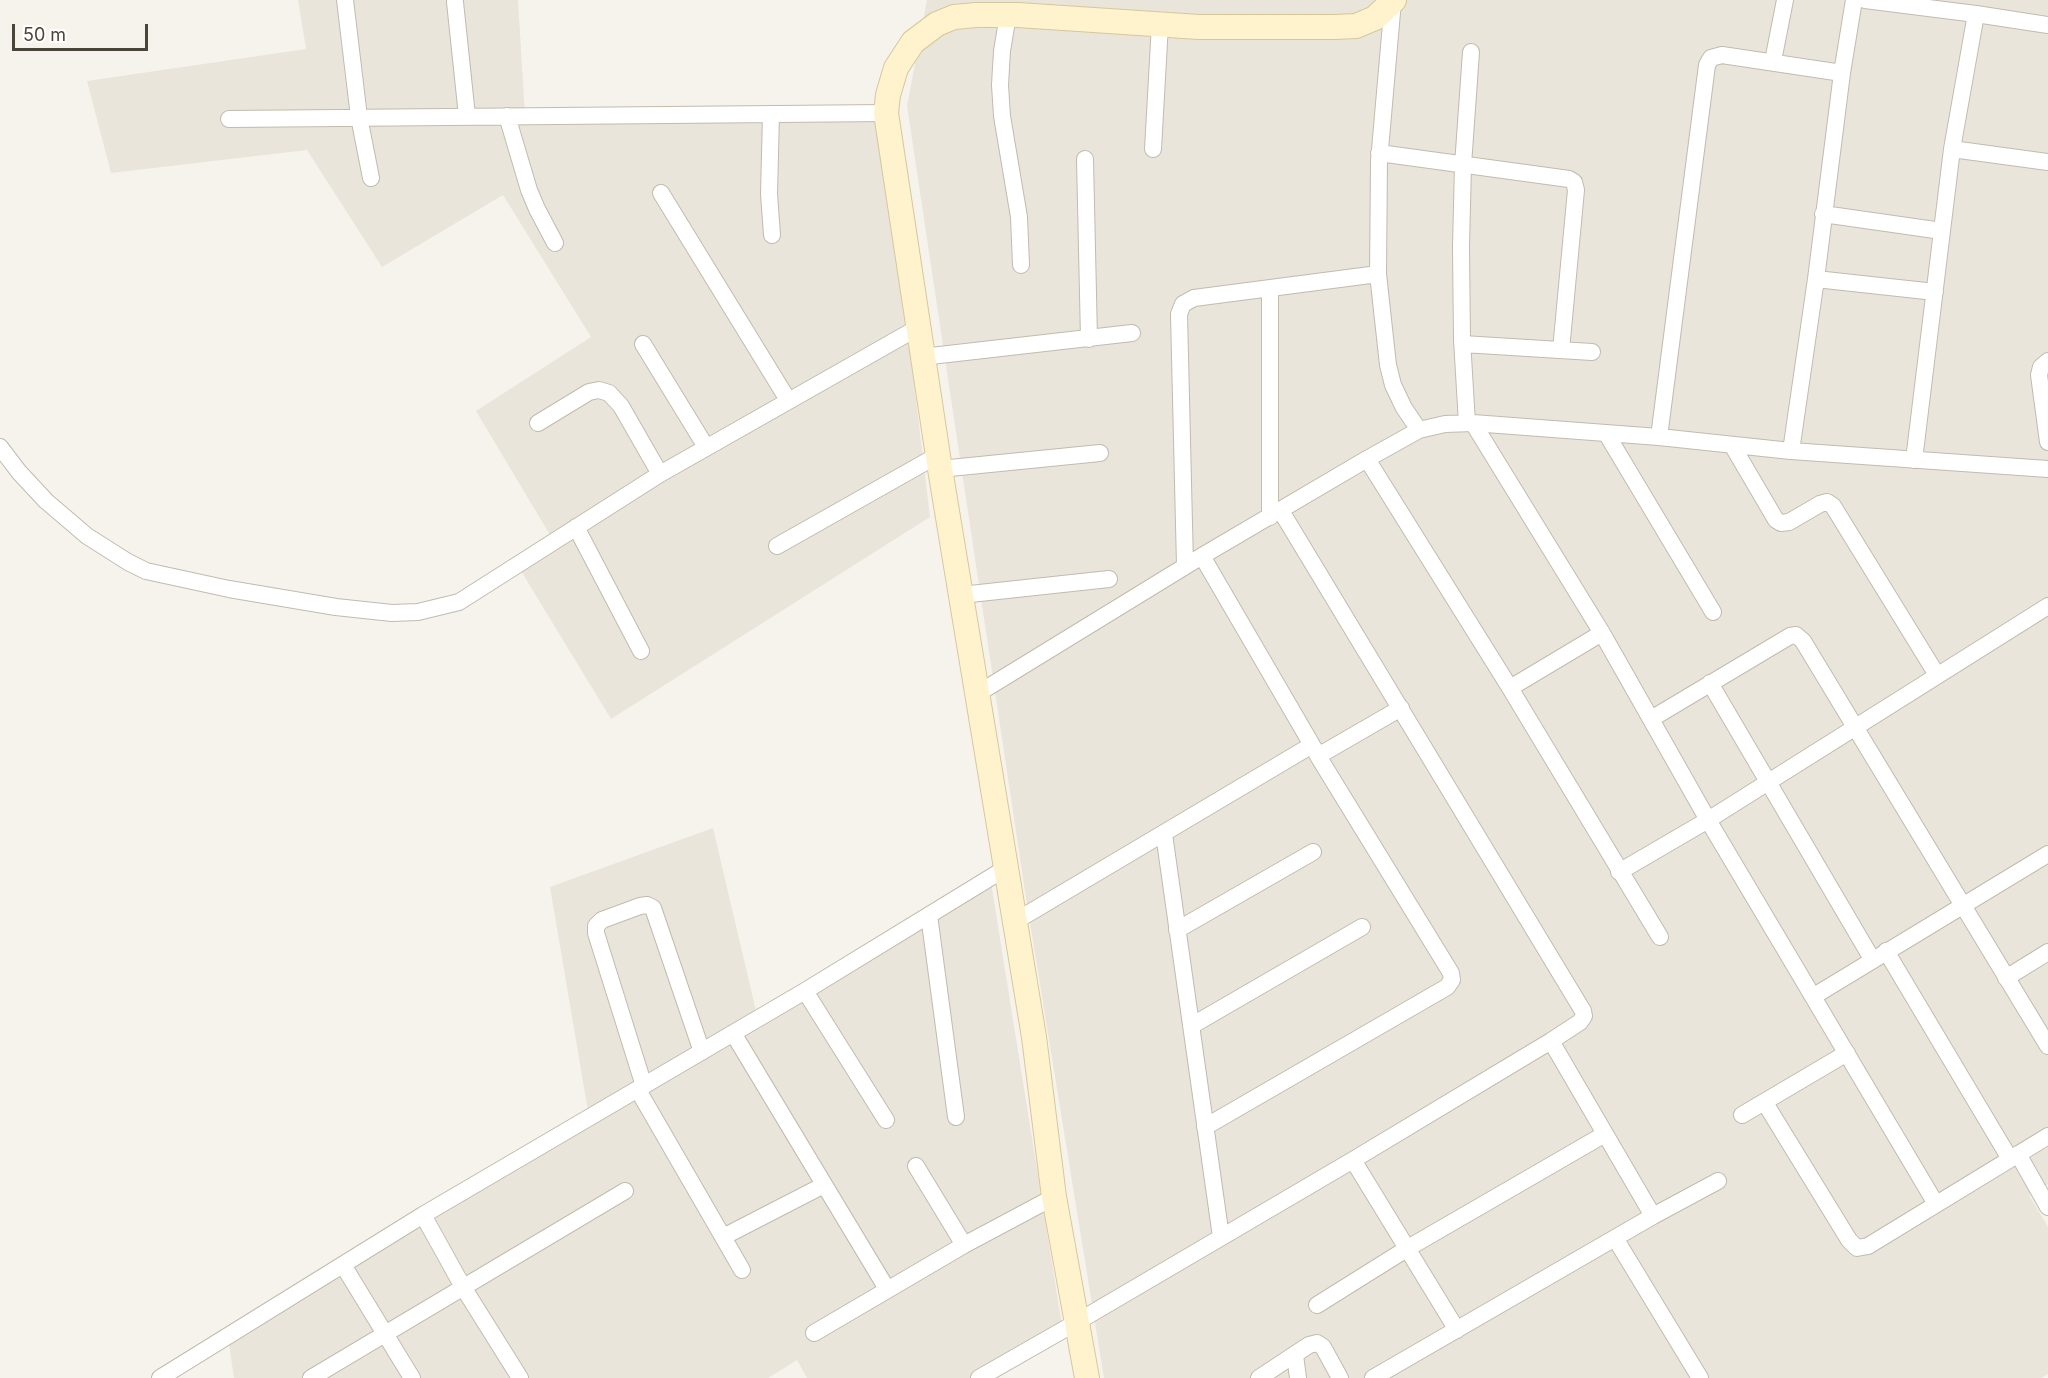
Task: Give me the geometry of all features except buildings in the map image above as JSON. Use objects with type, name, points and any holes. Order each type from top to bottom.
[{"type":"street","points":[[345,0],[359,117],[371,178]]},
{"type":"street","points":[[1087,1378],[1054,1197],[1034,1037],[922,357],[886,112],[888,95],[896,68],[904,53],[918,37],[937,24],[954,17],[1008,15],[1199,27],[1356,26],[1376,18],[1394,0]]},
{"type":"street","points":[[1394,0],[1379,153],[1378,274],[1388,365],[1393,385],[1404,408],[1419,430]]},
{"type":"street","points":[[1773,61],[1785,0]]},
{"type":"street","points":[[1791,451],[1854,0]]},
{"type":"street","points":[[1865,0],[2048,25]]},
{"type":"street","points":[[455,2],[467,117]]},
{"type":"street","points":[[1914,460],[1952,149],[1976,14]]},
{"type":"street","points":[[1008,15],[1002,51],[1001,106],[1019,217],[1021,265]]},
{"type":"street","points":[[1153,149],[1160,24]]},
{"type":"street","points":[[1471,52],[1463,165],[1461,247],[1462,344],[1470,423],[1602,633],[1708,820],[1936,1204]]},
{"type":"street","points":[[1659,436],[1707,65],[1712,58],[1722,55],[1842,73]]},
{"type":"street","points":[[229,119],[886,112]]},
{"type":"street","points":[[771,114],[769,194],[772,235]]},
{"type":"street","points":[[507,116],[529,190],[555,243]]},
{"type":"street","points":[[1952,149],[2048,162]]},
{"type":"street","points":[[1379,153],[1569,179],[1574,182],[1576,190],[1561,350]]},
{"type":"street","points":[[1085,159],[1089,339]]},
{"type":"street","points":[[661,193],[788,400]]},
{"type":"street","points":[[1823,214],[1942,231]]},
{"type":"street","points":[[1185,566],[1179,314],[1183,304],[1194,298],[1378,274]]},
{"type":"street","points":[[1816,279],[1935,292]]},
{"type":"street","points":[[979,1378],[1353,1160],[1551,1041],[1580,1022],[1584,1016],[1401,708],[1275,514],[1270,289]]},
{"type":"street","points":[[0,447],[46,501],[87,537],[146,571],[336,607],[392,613],[417,612],[459,602],[660,474],[919,327]]},
{"type":"street","points":[[922,357],[1132,333]]},
{"type":"street","points":[[643,344],[706,447]]},
{"type":"street","points":[[1462,344],[1592,352]]},
{"type":"street","points":[[2048,361],[2040,367],[2039,375],[2048,442]]},
{"type":"street","points":[[538,423],[589,392],[599,390],[609,393],[621,406],[660,474]]},
{"type":"street","points":[[977,694],[1185,566],[1367,459],[1419,430],[1445,424],[1470,423],[1659,436],[1791,451],[2048,469]]},
{"type":"street","points":[[1606,433],[1713,612]]},
{"type":"street","points":[[1732,445],[1776,520],[1781,523],[1789,522],[1827,502],[1833,506],[1937,675]]},
{"type":"street","points":[[777,546],[939,462],[1101,453]]},
{"type":"street","points":[[1367,459],[1510,688],[1660,937]]},
{"type":"street","points":[[576,527],[641,651]]},
{"type":"street","points":[[1202,556],[1315,750],[1451,973],[1452,981],[1447,987],[1205,1127]]},
{"type":"street","points":[[961,596],[1109,579]]},
{"type":"street","points":[[1619,872],[1708,820],[2048,606]]},
{"type":"street","points":[[1510,688],[1602,633]]},
{"type":"street","points":[[1652,719],[1790,636],[1796,635],[1803,641],[2048,1046]]},
{"type":"street","points":[[1710,683],[1879,955],[2048,1207]]},
{"type":"street","points":[[1014,922],[1164,834],[1315,750],[1401,708]]},
{"type":"street","points":[[1164,834],[1221,1237]]},
{"type":"street","points":[[1177,930],[1313,852]]},
{"type":"street","points":[[1814,996],[2048,854]]},
{"type":"street","points":[[160,1378],[423,1215],[805,991],[1006,868]]},
{"type":"street","points":[[702,1052],[653,908],[647,905],[640,906],[602,920],[596,926],[596,933],[641,1088],[742,1270]]},
{"type":"street","points":[[929,915],[956,1117]]},
{"type":"street","points":[[1191,1026],[1362,927]]},
{"type":"street","points":[[2007,978],[2048,952]]},
{"type":"street","points":[[805,991],[886,1120]]},
{"type":"street","points":[[733,1033],[887,1289]]},
{"type":"street","points":[[1551,1041],[1653,1216]]},
{"type":"street","points":[[1742,1115],[1847,1053]]},
{"type":"street","points":[[1765,1103],[1848,1240],[1857,1248],[1868,1246],[2048,1136]]},
{"type":"street","points":[[1317,1305],[1408,1248],[1605,1134]]},
{"type":"street","points":[[1353,1160],[1456,1330]]},
{"type":"street","points":[[916,1166],[964,1245]]},
{"type":"street","points":[[1373,1378],[1653,1216],[1718,1181]]},
{"type":"street","points":[[723,1237],[824,1185]]},
{"type":"street","points":[[311,1378],[625,1191]]},
{"type":"street","points":[[814,1332],[964,1245],[1054,1197]]},
{"type":"street","points":[[423,1215],[463,1287],[520,1378]]},
{"type":"street","points":[[1615,1238],[1700,1378]]},
{"type":"street","points":[[343,1265],[412,1378]]},
{"type":"street","points":[[1259,1378],[1310,1345],[1317,1343],[1323,1347],[1340,1378]]},
{"type":"street","points":[[1294,1355],[1299,1378]]},
{"type":"shaded area","points":[[298,0],[518,0],[525,116],[882,114],[930,517],[611,719],[521,571],[556,545],[476,411],[591,337],[503,195],[382,267],[307,150],[111,173],[87,81],[306,49]]},
{"type":"shaded area","points":[[927,0],[2048,0],[2048,1184],[2029,1195],[2048,1227],[2048,1374],[2041,1378],[1104,1378],[1026,898],[907,106]]},
{"type":"shaded area","points":[[713,828],[757,1015],[990,876],[1064,1338],[994,1378],[807,1378],[797,1360],[768,1378],[234,1378],[228,1337],[589,1117],[550,887]]}]
